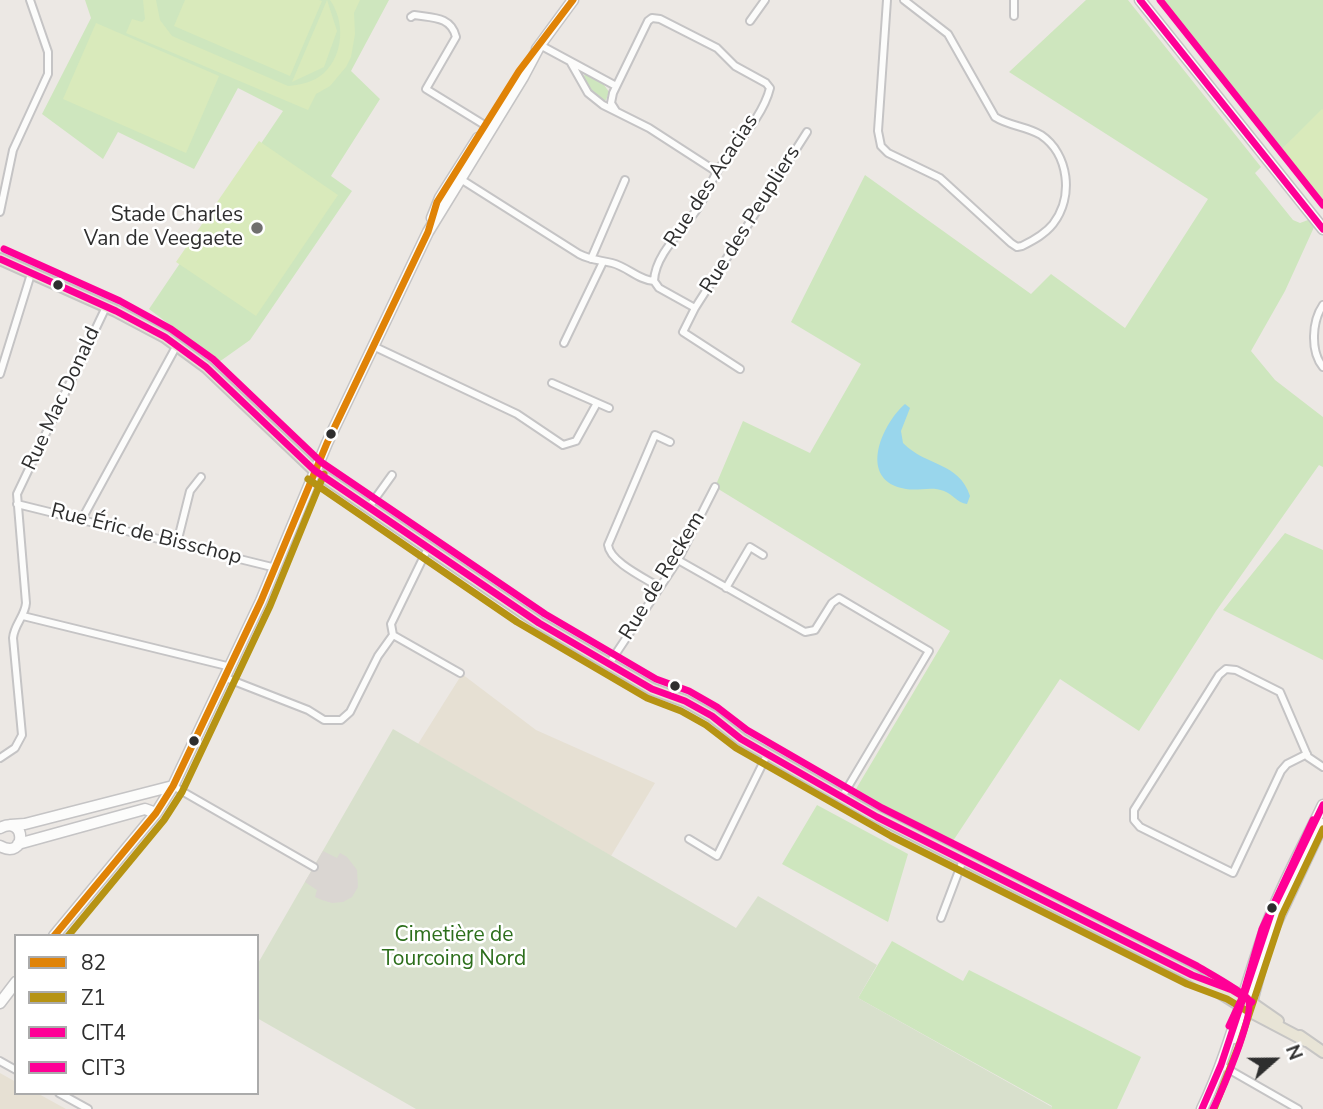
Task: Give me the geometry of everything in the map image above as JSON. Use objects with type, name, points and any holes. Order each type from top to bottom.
[{"type":"main road","points":[[56,934],[156,813],[173,786],[276,568],[314,470],[420,247],[488,128],[523,78],[540,45],[573,0]]},
{"type":"main road","points":[[1140,0],[1323,229]]},
{"type":"main road","points":[[1147,0],[1323,222]]},
{"type":"main road","points":[[0,260],[150,328],[177,345],[218,378],[314,470],[523,613],[652,689],[685,701],[712,716],[741,739],[842,797],[1192,975],[1246,1004],[1323,1052]]},
{"type":"main road","points":[[0,828],[173,786]]},
{"type":"main road","points":[[1246,1004],[1270,917],[1323,805]]},
{"type":"main road","points":[[2,848],[11,849],[18,844],[145,809],[156,813]]},
{"type":"main road","points":[[1202,1109],[1272,933],[1323,824]]},
{"type":"main road","points":[[11,825],[20,834],[18,844]]},
{"type":"main road","points":[[0,1003],[14,985]]},
{"type":"street","points":[[0,212],[13,150],[48,74],[48,52],[30,0]]},
{"type":"street","points":[[750,21],[765,0]]},
{"type":"street","points":[[887,0],[878,131],[881,146],[888,153],[940,178],[1011,243],[1017,247],[1022,246],[1048,229],[1060,213],[1067,187],[1061,161],[1049,143],[1038,134],[995,117],[952,40],[928,17],[904,0]]},
{"type":"street","points":[[1014,0],[1014,16]]},
{"type":"street","points":[[411,17],[414,15],[444,19],[452,25],[456,37],[426,89],[488,128]]},
{"type":"street","name":"Rue des Acacias","points":[[616,86],[648,21],[652,18],[660,19],[717,48],[734,66],[766,83],[769,92],[743,138],[717,172],[698,208],[663,256],[655,271],[654,281]]},
{"type":"street","points":[[540,45],[616,86],[611,99],[616,111]]},
{"type":"street","points":[[571,63],[590,95],[603,105],[649,128],[717,172]]},
{"type":"street","name":"Rue des Peupliers","points":[[695,308],[807,132]]},
{"type":"street","points":[[458,177],[579,254],[617,265],[642,279],[654,281],[659,288],[695,308],[683,332],[740,369]]},
{"type":"street","points":[[591,259],[625,180]]},
{"type":"street","points":[[564,343],[603,262]]},
{"type":"street","points":[[0,374],[32,274]]},
{"type":"street","points":[[1323,304],[1317,314],[1314,330],[1317,356],[1323,367]]},
{"type":"street","name":"Rue Mac Donald","points":[[0,758],[15,748],[22,735],[13,634],[26,603],[17,494],[106,307]]},
{"type":"street","points":[[82,519],[177,345]]},
{"type":"street","points":[[373,345],[517,414],[563,445],[576,441],[597,403]]},
{"type":"street","points":[[552,383],[609,408]]},
{"type":"street","points":[[659,587],[616,559],[609,553],[608,545],[655,435],[670,442]]},
{"type":"street","points":[[369,507],[391,475]]},
{"type":"street","points":[[177,543],[190,491],[201,477]]},
{"type":"street","name":"Rue de Reckem","points":[[609,664],[678,560],[715,487]]},
{"type":"street","name":"Rue Éric de Bisschop","points":[[17,503],[276,568]]},
{"type":"street","points":[[726,588],[750,547],[763,555]]},
{"type":"street","points":[[226,678],[308,710],[320,719],[337,721],[348,715],[378,656],[393,635],[391,624],[428,548]]},
{"type":"street","points":[[678,560],[807,633],[815,630],[833,601],[839,598],[929,650],[842,797]]},
{"type":"street","points":[[23,615],[231,667]]},
{"type":"street","points":[[393,635],[460,673]]},
{"type":"street","points":[[1307,754],[1287,764],[1281,771],[1233,873],[1140,827],[1134,820],[1134,810],[1219,675],[1226,669],[1236,670],[1280,692],[1307,754],[1311,760],[1323,767]]},
{"type":"street","points":[[689,839],[718,856],[767,755]]},
{"type":"street","points":[[173,786],[314,867]]},
{"type":"street","points":[[941,918],[963,860]]},
{"type":"street","points":[[1221,1065],[1298,1109]]},
{"type":"street","points":[[63,1095],[88,1109]]},
{"type":"shaded area","points":[[462,674],[536,730],[655,783],[611,856],[418,744]]},
{"type":"shaded area","points":[[323,851],[337,858],[340,853],[347,857],[357,870],[358,887],[352,897],[343,902],[332,903],[315,897],[317,890],[305,882]]},
{"type":"shaded area","points":[[0,1073],[14,1081],[14,1095],[41,1095],[66,1109],[0,1109]]},
{"type":"green space","points":[[85,0],[389,0],[351,71],[380,99],[331,176],[352,191],[250,340],[219,362],[149,309],[283,111],[238,88],[194,169],[118,132],[103,159],[42,114],[91,18]]},
{"type":"green space","points":[[143,0],[156,0],[160,20],[172,36],[288,86],[316,79],[331,65],[335,57],[339,47],[340,27],[330,0],[360,0],[354,13],[355,34],[351,57],[330,86],[316,94],[308,110],[126,33],[132,19],[142,22],[145,19]]},
{"type":"green space","points":[[185,0],[322,1],[290,76],[174,26]]},
{"type":"green space","points":[[327,0],[337,31],[324,67],[292,82]]},
{"type":"green space","points":[[1086,0],[1128,0],[1261,167],[1255,173],[1293,220],[1300,223],[1308,220],[1315,225],[1285,291],[1251,351],[1275,380],[1323,417],[1323,467],[1319,465],[1216,611],[1139,731],[1060,679],[951,844],[853,794],[950,631],[715,487],[743,421],[810,453],[861,364],[791,322],[865,175],[1031,294],[1051,274],[1125,328],[1208,199],[1009,72]]},
{"type":"green space","points":[[1162,0],[1323,0],[1323,110],[1278,153],[1275,142]]},
{"type":"green space","points":[[96,23],[219,76],[186,153],[63,99]]},
{"type":"green space","points":[[585,74],[602,82],[609,92],[606,100],[602,101],[593,94],[583,78]]},
{"type":"green space","points":[[1323,110],[1323,208],[1278,153]]},
{"type":"green space","name":"Stade Charles Van de Veegaete","points":[[259,141],[338,195],[256,316],[176,262]]},
{"type":"green space","points":[[1285,533],[1323,550],[1323,660],[1223,610]]},
{"type":"green space","name":"Cimetière de Tourcoing Nord","points":[[393,729],[736,928],[758,896],[877,965],[858,998],[1052,1107],[416,1109],[259,1019],[259,962]]},
{"type":"green space","points":[[817,805],[908,854],[888,922],[782,864]]},
{"type":"green space","points":[[892,941],[963,981],[969,970],[1141,1057],[1117,1109],[1051,1109],[1052,1106],[858,998]]},
{"type":"water","points":[[905,404],[910,408],[901,431],[903,443],[958,477],[970,496],[967,504],[947,492],[906,489],[891,484],[882,475],[878,464],[878,451],[882,438],[896,413]]},
{"type":"transit line","name":"82","points":[[56,934],[156,813],[173,786],[261,601],[327,443],[428,232],[437,202],[519,71],[573,0]]},
{"type":"transit line","name":"CIT4","points":[[1140,0],[1323,229]]},
{"type":"transit line","name":"CIT3","points":[[1160,0],[1323,205]]},
{"type":"transit line","name":"CIT3","points":[[4,249],[120,301],[171,329],[213,359],[321,462],[545,614],[656,679],[689,691],[717,707],[747,730],[882,808],[1197,966],[1239,991],[1248,999],[1247,1019],[1213,1109]]},
{"type":"transit line","name":"CIT4","points":[[0,259],[116,311],[165,337],[206,367],[314,470],[539,623],[652,689],[685,701],[712,716],[741,739],[877,817],[1192,975],[1232,990],[1252,1002]]},
{"type":"transit line","name":"Z1","points":[[70,934],[164,820],[182,792],[270,606],[324,474]]},
{"type":"transit line","name":"Z1","points":[[308,479],[517,622],[647,698],[681,711],[706,725],[736,748],[891,836],[1187,984],[1227,999],[1247,1011]]},
{"type":"transit line","name":"CIT4","points":[[1202,1109],[1221,1065],[1272,911],[1323,805]]},
{"type":"transit line","name":"CIT3","points":[[1229,1026],[1242,998],[1262,929],[1313,820]]},
{"type":"transit line","name":"Z1","points":[[1214,1109],[1239,1045],[1282,915],[1323,829]]},
{"type":"place","name":"Stade Charles Van de Veegaete","points":[[257,228]]}]
